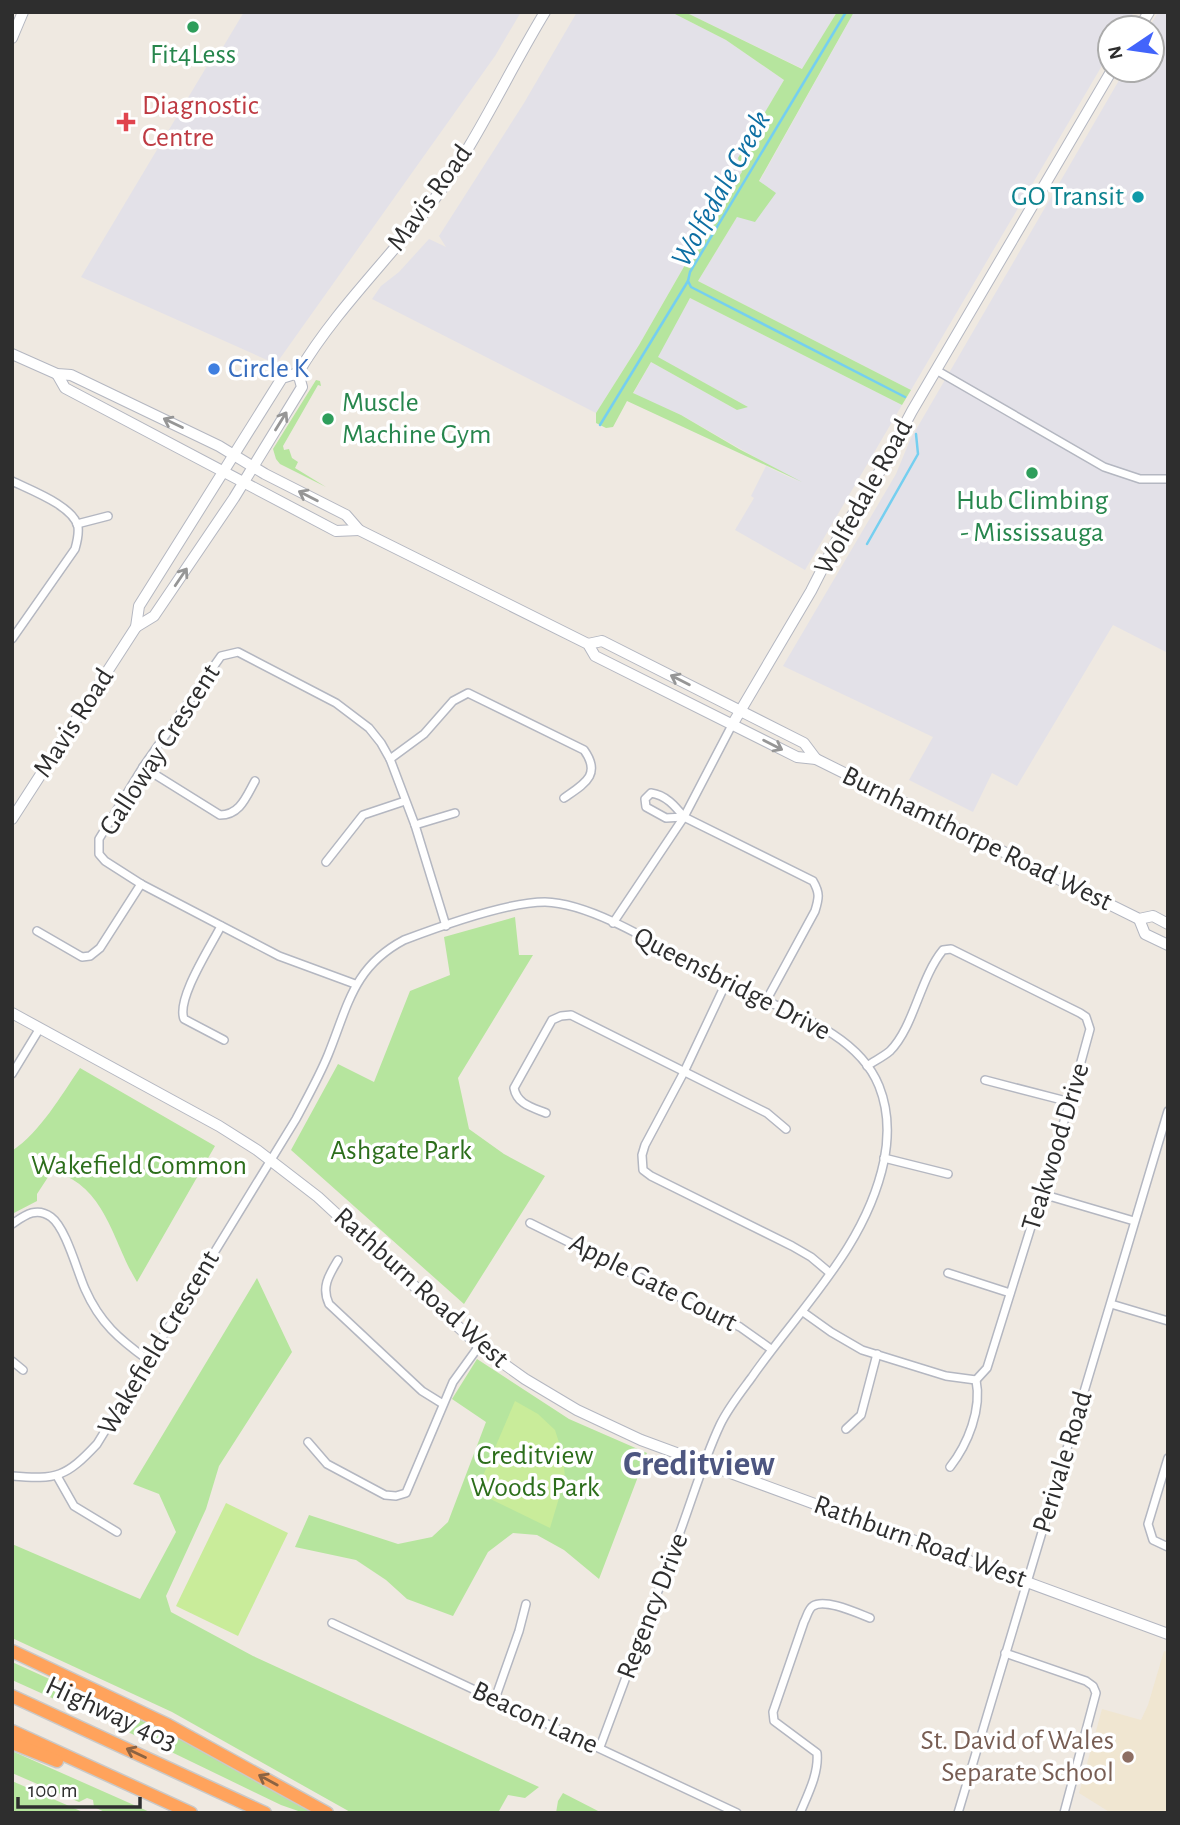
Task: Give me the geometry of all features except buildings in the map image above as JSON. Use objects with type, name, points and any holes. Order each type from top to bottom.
[{"type":"highway","points":[[12,1651],[168,1725],[327,1813]]},
{"type":"highway","name":"Highway 403","points":[[12,1696],[265,1813]]},
{"type":"highway","name":"Highway 403","points":[[12,1731],[191,1813]]},
{"type":"highway","points":[[12,1743],[55,1760],[87,1767]]},
{"type":"main road","points":[[12,22],[22,12]]},
{"type":"main road","points":[[12,38],[22,12]]},
{"type":"main road","name":"Mavis Road","points":[[12,819],[136,627],[139,606],[282,378],[298,373],[315,347],[447,181],[545,12]]},
{"type":"main road","name":"Wolfedale Road","points":[[732,725],[1104,84]]},
{"type":"main road","name":"Burnhamthorpe Road West","points":[[12,354],[57,374],[71,375],[219,446],[253,467],[346,515],[359,530],[589,644],[595,656],[732,725],[797,757],[816,759],[1139,919],[1153,916],[1168,924]]},
{"type":"main road","name":"Mavis Road","points":[[136,627],[155,616],[243,483],[302,387],[298,373]]},
{"type":"main road","name":"Burnhamthorpe Road West","points":[[57,374],[65,388],[243,483],[336,531],[359,530]]},
{"type":"main road","name":"Burnhamthorpe Road West","points":[[589,644],[602,641],[741,711],[804,743],[816,759]]},
{"type":"main road","name":"Burnhamthorpe Road West","points":[[1139,919],[1145,934],[1168,945]]},
{"type":"main road","name":"Rathburn Road West","points":[[12,1013],[219,1126],[271,1160],[318,1197],[479,1346],[577,1410],[641,1440],[1168,1634]]},
{"type":"street","points":[[936,370],[1104,467],[1140,479],[1168,479]]},
{"type":"street","points":[[12,481],[70,511],[77,524],[78,536],[75,549],[12,639]]},
{"type":"street","points":[[77,524],[108,516]]},
{"type":"street","name":"Galloway Crescent","points":[[355,984],[279,956],[141,884],[105,861],[99,854],[99,839],[143,767],[221,656],[238,653],[336,703],[369,728],[390,759],[415,825],[446,926]]},
{"type":"street","points":[[390,759],[424,734],[453,701],[468,693],[584,750],[592,766],[591,775],[582,786],[564,798]]},
{"type":"street","name":"Wolfedale Road","points":[[613,923],[684,817],[732,725]]},
{"type":"street","points":[[143,767],[220,815],[231,814],[239,809],[255,781]]},
{"type":"street","points":[[684,817],[666,818],[646,807],[646,799],[651,793],[655,793],[672,802],[684,817],[813,881],[818,890],[819,900],[815,911],[766,1001]]},
{"type":"street","points":[[326,862],[363,815],[405,801]]},
{"type":"street","points":[[415,825],[455,813]]},
{"type":"street","points":[[37,931],[82,957],[90,956],[100,948],[141,884]]},
{"type":"street","name":"Queensbridge Drive","points":[[271,1160],[322,1069],[355,984],[369,966],[388,948],[404,940],[514,906],[543,902],[577,908],[613,923],[726,983],[837,1036],[859,1054],[879,1085],[888,1122],[880,1180],[867,1214],[844,1254],[803,1312],[771,1349],[721,1423],[705,1464]]},
{"type":"street","points":[[221,926],[184,999],[182,1015],[184,1019],[224,1040]]},
{"type":"street","name":"Teakwood Drive","points":[[867,1066],[895,1044],[935,960],[943,950],[951,949],[1086,1017],[1090,1034],[1070,1102],[990,1363],[976,1380]]},
{"type":"street","points":[[726,983],[684,1073],[645,1145],[642,1155],[643,1170],[792,1246],[830,1273]]},
{"type":"street","points":[[546,1114],[521,1102],[514,1088],[552,1020],[571,1015],[768,1113],[786,1129]]},
{"type":"street","points":[[12,1074],[40,1028]]},
{"type":"street","points":[[985,1080],[1070,1102]]},
{"type":"street","name":"Perivale Road","points":[[958,1813],[1168,1111]]},
{"type":"street","points":[[884,1158],[948,1174]]},
{"type":"street","name":"Wakefield Crescent","points":[[57,1476],[84,1458],[97,1444],[271,1160]]},
{"type":"street","points":[[1042,1194],[1133,1221]]},
{"type":"street","points":[[12,1224],[28,1213],[40,1212],[51,1217],[60,1228],[86,1291],[106,1325],[119,1339],[149,1360]]},
{"type":"street","name":"Apple Gate Court","points":[[530,1223],[740,1326],[771,1349]]},
{"type":"street","points":[[338,1260],[326,1282],[325,1294],[329,1304],[422,1391],[443,1404]]},
{"type":"street","points":[[948,1273],[1010,1293]]},
{"type":"street","points":[[1111,1304],[1168,1321]]},
{"type":"street","points":[[803,1312],[853,1345],[946,1376],[976,1380],[978,1402],[963,1450],[950,1467]]},
{"type":"street","points":[[309,1442],[327,1464],[385,1494],[396,1496],[406,1493],[453,1382],[479,1346]]},
{"type":"street","points":[[846,1429],[861,1415],[877,1354]]},
{"type":"street","points":[[12,1361],[23,1370]]},
{"type":"street","points":[[1168,1458],[1148,1524],[1153,1540],[1168,1547]]},
{"type":"street","name":"Regency Drive","points":[[600,1747],[705,1464]]},
{"type":"street","points":[[12,1476],[57,1476],[74,1506],[117,1532]]},
{"type":"street","points":[[800,1813],[815,1776],[817,1752],[780,1728],[774,1721],[773,1712],[804,1622],[810,1608],[816,1604],[827,1603],[870,1618]]},
{"type":"street","points":[[495,1699],[526,1604]]},
{"type":"street","name":"Beacon Lane","points":[[332,1623],[737,1813]]},
{"type":"street","points":[[1005,1653],[1086,1681],[1093,1686],[1096,1693],[1064,1813]]},
{"type":"shaded area","points":[[244,12],[521,12],[495,56],[276,364],[81,277],[207,66],[211,67]]},
{"type":"shaded area","points":[[577,12],[671,12],[726,40],[784,80],[739,158],[742,172],[720,204],[639,345],[596,413],[372,299],[381,286],[399,272],[429,239],[446,247],[439,236],[524,103]]},
{"type":"shaded area","points":[[685,12],[837,12],[803,69]]},
{"type":"shaded area","points":[[854,12],[1134,12],[1096,14],[1096,76],[911,390],[698,281],[737,217],[775,193],[759,182]]},
{"type":"shaded area","points":[[1168,12],[1168,653],[1113,625],[1017,786],[992,773],[973,812],[909,780],[933,737],[783,666],[896,474],[910,440],[1117,84],[1166,84],[1166,14],[1157,14]]},
{"type":"shaded area","points":[[690,298],[902,405],[805,570],[735,530],[754,498],[751,496],[766,466],[799,482],[681,415],[633,394],[651,362],[737,410],[746,406],[657,357]]},
{"type":"shaded area","name":"St. David of Wales Separate School","points":[[1164,1651],[1168,1652],[1168,1813],[1111,1813],[1079,1793],[1102,1709],[1141,1720]]},
{"type":"green space","points":[[671,12],[685,12],[802,69],[837,12],[854,12],[759,181],[776,193],[755,222],[737,217],[698,281],[911,390],[902,405],[690,298],[658,357],[748,407],[737,410],[651,362],[633,393],[681,415],[802,482],[627,401],[613,427],[606,428],[596,423],[596,413],[639,345],[720,204],[742,172],[738,158],[784,80],[726,40]]},
{"type":"green space","points":[[316,380],[320,381],[321,386],[318,385],[283,446],[284,450],[289,449],[292,458],[298,462],[295,468],[326,487],[280,464],[273,449]]},
{"type":"green space","name":"Ashgate Park","points":[[515,917],[519,955],[533,955],[458,1078],[469,1129],[504,1154],[545,1176],[464,1304],[291,1150],[338,1064],[374,1082],[410,991],[450,975],[444,937]]},
{"type":"green space","name":"Wakefield Common","points":[[80,1068],[215,1146],[137,1282],[96,1201],[85,1188],[70,1178],[52,1171],[37,1194],[37,1201],[12,1214],[12,1151],[41,1124]]},
{"type":"green space","points":[[257,1278],[292,1352],[219,1466],[206,1509],[166,1596],[171,1612],[253,1656],[539,1787],[525,1798],[508,1795],[499,1811],[502,1813],[352,1813],[172,1712],[12,1638],[12,1544],[140,1599],[176,1532],[159,1494],[133,1484]]},
{"type":"green space","name":"Creditview Woods Park","points":[[477,1359],[569,1419],[647,1453],[599,1579],[564,1550],[537,1535],[513,1533],[488,1552],[453,1616],[407,1599],[386,1580],[356,1560],[295,1547],[309,1515],[398,1544],[432,1537],[448,1522],[486,1422],[452,1399]]},
{"type":"green space","points":[[515,1401],[538,1414],[555,1430],[563,1455],[565,1478],[550,1528],[476,1492]]},
{"type":"green space","points":[[226,1503],[288,1533],[238,1636],[176,1606]]},
{"type":"green space","points":[[12,1662],[173,1735],[313,1813],[304,1813],[281,1805],[12,1680]]},
{"type":"green space","points":[[12,1751],[152,1813],[107,1813],[94,1807],[93,1800],[87,1798],[79,1802],[12,1773]]},
{"type":"green space","points":[[12,1781],[85,1813],[12,1813]]},
{"type":"green space","points":[[563,1793],[602,1813],[556,1813]]},
{"type":"waterway","name":"Wolfedale Creek","points":[[846,12],[690,272],[688,281],[691,287],[905,397]]},
{"type":"waterway","points":[[600,425],[688,281]]},
{"type":"waterway","name":"Wolfedale Creek","points":[[867,544],[918,454],[916,434]]},
{"type":"place","name":"Fit4Less","points":[[193,27]]},
{"type":"place","name":"Diagnostic Centre","points":[[126,122]]},
{"type":"place","name":"GO Transit","points":[[1138,197]]},
{"type":"place","name":"Circle K","points":[[214,369]]},
{"type":"place","name":"Muscle Machine Gym","points":[[328,419]]},
{"type":"place","name":"Hub Climbing - Mississauga","points":[[1032,473]]},
{"type":"place","name":"St. David of Wales Separate School","points":[[1128,1757]]},
{"type":"district","name":"Creditview","points":[[699,1464]]}]
